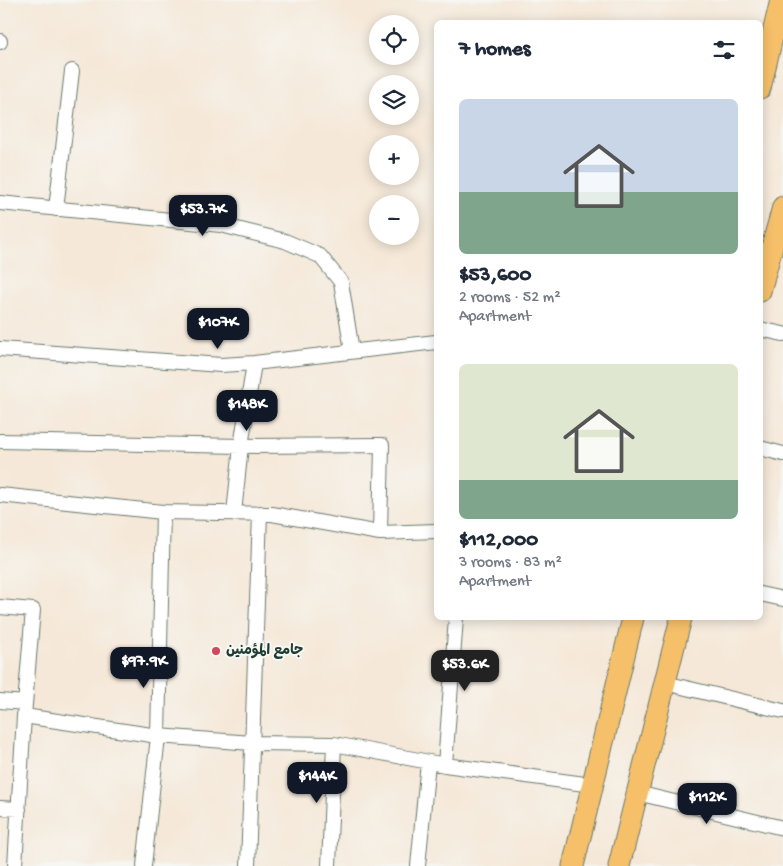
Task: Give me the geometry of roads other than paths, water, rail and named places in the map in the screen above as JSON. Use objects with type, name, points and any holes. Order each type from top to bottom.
[{"type":"main road","points":[[763,75],[781,0]]},
{"type":"main road","points":[[763,280],[783,207]]},
{"type":"main road","points":[[573,866],[633,620]]},
{"type":"main road","points":[[619,866],[681,620]]},
{"type":"street","points":[[56,209],[72,71]]},
{"type":"street","points":[[0,203],[221,225],[285,241],[320,256],[341,282],[352,351]]},
{"type":"street","points":[[763,330],[783,334]]},
{"type":"street","points":[[0,349],[221,365],[254,363],[434,342]]},
{"type":"street","points":[[234,513],[241,446],[254,363]]},
{"type":"street","points":[[0,440],[241,446],[382,445],[380,533]]},
{"type":"street","points":[[763,449],[783,454]]},
{"type":"street","points":[[0,495],[162,512],[272,514],[380,533],[434,531]]},
{"type":"street","points":[[144,866],[158,736],[162,512]]},
{"type":"street","points":[[248,866],[260,513]]},
{"type":"street","points":[[763,595],[783,599]]},
{"type":"street","points":[[0,607],[32,610],[15,866]]},
{"type":"street","points":[[445,765],[456,620]]},
{"type":"street","points":[[665,683],[783,712]]},
{"type":"street","points":[[0,701],[25,710],[158,736],[252,743],[334,744],[445,765],[592,785]]},
{"type":"street","points":[[329,866],[334,744]]},
{"type":"street","points":[[418,866],[428,762]]},
{"type":"street","points":[[637,793],[783,828]]},
{"type":"street","points":[[0,808],[19,809]]},
{"type":"place","name":"جامع المؤمنين","points":[[216,651]]}]
